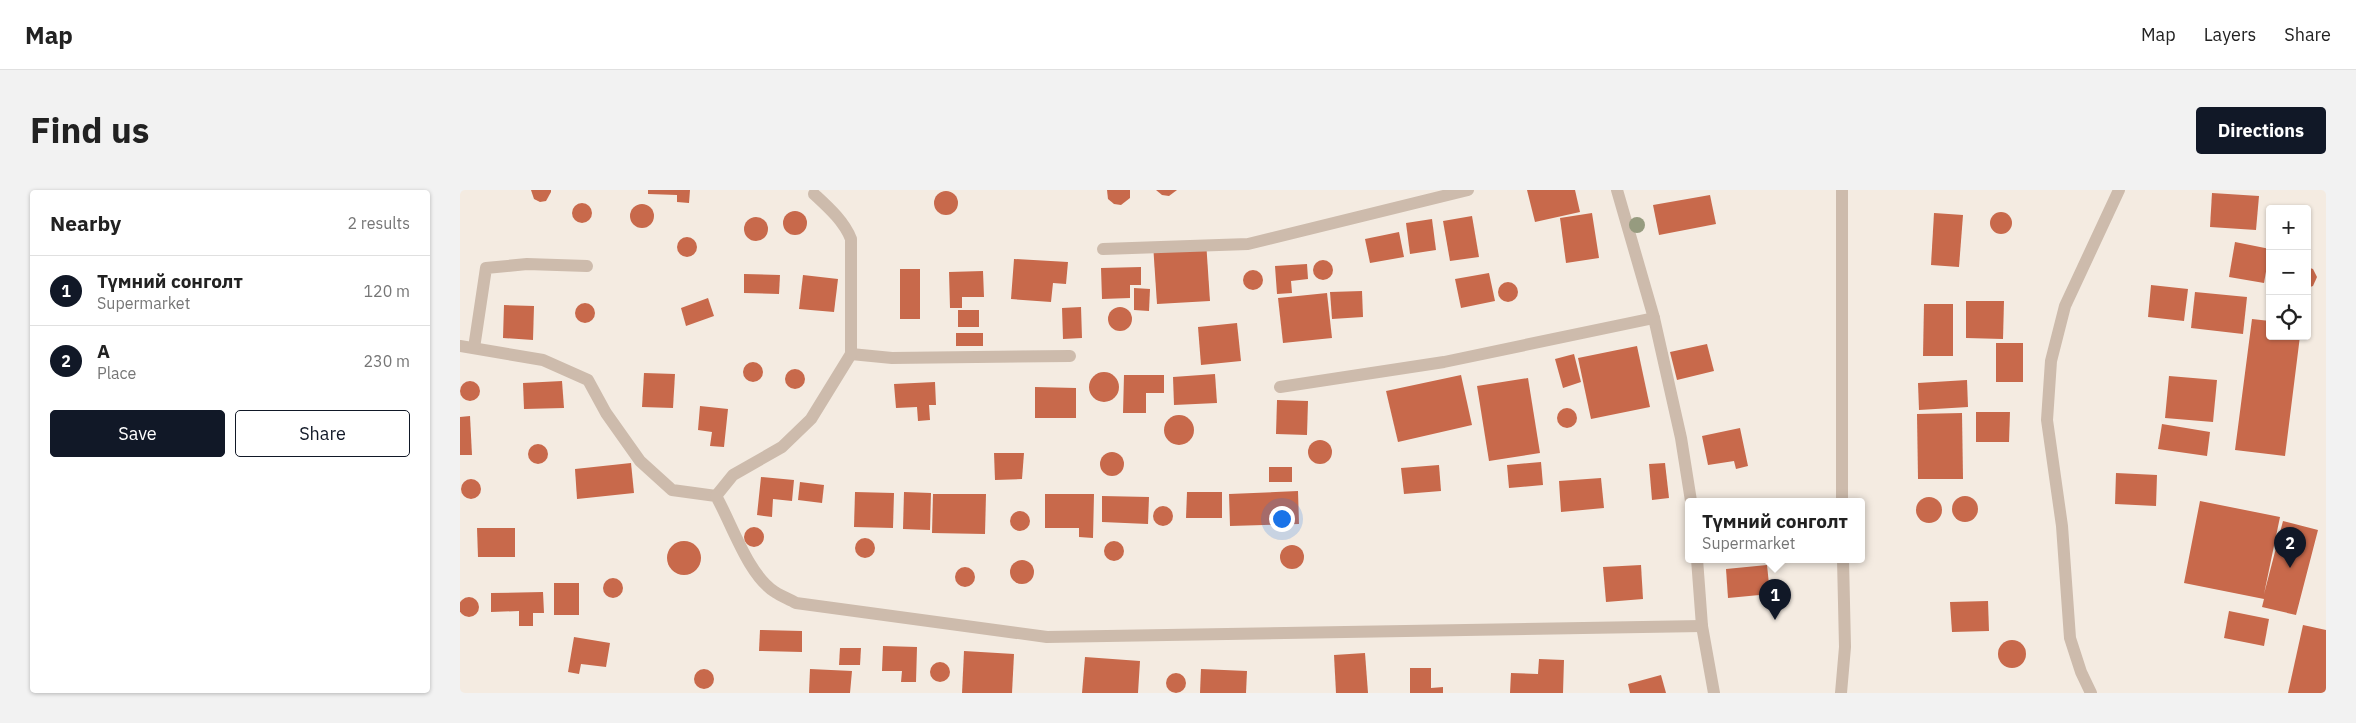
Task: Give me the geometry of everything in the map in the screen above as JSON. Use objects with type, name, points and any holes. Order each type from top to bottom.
[{"type":"street","points":[[1103,249],[1248,244],[1468,190]]},
{"type":"street","points":[[1617,190],[1654,318],[1680,438],[1690,498]]},
{"type":"street","points":[[1842,190],[1842,498]]},
{"type":"street","points":[[2090,693],[2070,638],[2062,526],[2047,420],[2051,361],[2065,306],[2119,190]]},
{"type":"street","points":[[716,496],[733,475],[782,447],[811,419],[851,354],[851,239],[848,231],[814,194]]},
{"type":"street","points":[[474,348],[486,268],[527,264],[587,266]]},
{"type":"street","points":[[1280,387],[1444,362],[1654,318]]},
{"type":"street","points":[[460,346],[543,360],[588,380],[606,413],[640,460],[672,490],[716,496]]},
{"type":"street","points":[[851,354],[892,358],[1070,356]]},
{"type":"street","points":[[716,496],[730,520],[752,569],[774,592],[796,603],[907,619],[1047,637],[1702,626]]},
{"type":"street","points":[[1697,563],[1702,626],[1714,693]]},
{"type":"street","points":[[1841,693],[1846,647],[1843,563]]},
{"type":"building","points":[[531,190],[551,190],[551,192],[546,201],[540,202],[534,199]]},
{"type":"building","points":[[648,190],[690,190],[689,203],[677,202],[677,195],[648,194]]},
{"type":"building","points":[[1107,190],[1130,190],[1130,198],[1121,205],[1114,204],[1108,199]]},
{"type":"building","points":[[1156,190],[1177,190],[1169,196],[1162,195]]},
{"type":"building","points":[[1527,190],[1575,190],[1580,212],[1535,222]]},
{"type":"building","points":[[946,191],[955,194],[958,203],[955,212],[946,215],[937,212],[934,203],[937,194]]},
{"type":"building","points":[[2212,193],[2259,196],[2256,230],[2210,227]]},
{"type":"building","points":[[1710,195],[1716,224],[1659,235],[1653,205]]},
{"type":"building","points":[[578,203],[586,203],[592,209],[592,217],[586,223],[578,223],[572,217],[572,209]]},
{"type":"building","points":[[642,204],[651,207],[654,216],[651,225],[642,228],[633,225],[630,216],[633,207]]},
{"type":"building","points":[[795,211],[804,214],[807,223],[804,232],[795,235],[786,232],[783,223],[786,214]]},
{"type":"building","points":[[2001,212],[2009,215],[2012,223],[2009,231],[2001,234],[1993,231],[1990,223],[1993,215]]},
{"type":"building","points":[[1592,213],[1599,258],[1566,263],[1560,218]]},
{"type":"building","points":[[1934,213],[1963,215],[1959,267],[1931,265]]},
{"type":"building","points":[[1472,216],[1479,257],[1450,261],[1443,221]]},
{"type":"building","points":[[756,217],[765,220],[768,229],[765,238],[756,241],[747,238],[744,229],[747,220]]},
{"type":"building","points":[[1432,219],[1436,250],[1410,254],[1406,223]]},
{"type":"building","points":[[1399,232],[1404,257],[1370,263],[1365,239]]},
{"type":"building","points":[[683,237],[691,237],[697,243],[697,251],[691,257],[683,257],[677,251],[677,243]]},
{"type":"building","points":[[1206,241],[1210,301],[1157,304],[1153,244]]},
{"type":"building","points":[[2235,242],[2266,248],[2264,283],[2229,277]]},
{"type":"building","points":[[1014,259],[1068,262],[1066,284],[1053,283],[1051,302],[1011,299]]},
{"type":"building","points":[[1319,260],[1327,260],[1333,266],[1333,274],[1327,280],[1319,280],[1313,274],[1313,266]]},
{"type":"building","points":[[1307,264],[1308,279],[1291,281],[1292,293],[1277,294],[1275,266]]},
{"type":"building","points":[[1141,267],[1141,285],[1130,285],[1130,298],[1102,299],[1101,268]]},
{"type":"building","points":[[2311,268],[2317,277],[2311,287]]},
{"type":"building","points":[[900,269],[920,269],[920,319],[900,319]]},
{"type":"building","points":[[1249,270],[1257,270],[1263,276],[1263,284],[1257,290],[1249,290],[1243,284],[1243,276]]},
{"type":"building","points":[[983,271],[984,297],[962,297],[962,308],[950,308],[949,272]]},
{"type":"building","points":[[1489,273],[1495,301],[1461,308],[1455,279]]},
{"type":"building","points":[[744,274],[780,275],[779,294],[744,293]]},
{"type":"building","points":[[803,275],[838,279],[834,312],[799,309]]},
{"type":"building","points":[[1504,282],[1512,282],[1518,288],[1518,296],[1512,302],[1504,302],[1498,296],[1498,288]]},
{"type":"building","points":[[2151,285],[2188,289],[2184,321],[2148,317]]},
{"type":"building","points":[[1134,288],[1150,289],[1149,311],[1134,310]]},
{"type":"building","points":[[1362,291],[1363,317],[1332,319],[1330,292]]},
{"type":"building","points":[[2195,292],[2247,297],[2243,334],[2191,328]]},
{"type":"building","points":[[1327,293],[1332,338],[1283,343],[1278,298]]},
{"type":"building","points":[[708,298],[714,316],[686,326],[681,308]]},
{"type":"building","points":[[1966,301],[2004,301],[2003,339],[1966,338]]},
{"type":"building","points":[[581,303],[589,303],[595,309],[595,317],[589,323],[581,323],[575,317],[575,309]]},
{"type":"building","points":[[1924,304],[1953,304],[1953,356],[1923,356]]},
{"type":"building","points":[[504,305],[534,306],[533,340],[503,338]]},
{"type":"building","points":[[1081,307],[1082,338],[1063,339],[1062,308]]},
{"type":"building","points":[[1120,307],[1129,310],[1132,319],[1129,328],[1120,331],[1111,328],[1108,319],[1111,310]]},
{"type":"building","points":[[958,310],[979,310],[979,327],[958,327]]},
{"type":"building","points":[[2252,319],[2266,321],[2266,340],[2300,340],[2285,456],[2235,450]]},
{"type":"building","points":[[1237,323],[1241,361],[1201,365],[1198,327]]},
{"type":"building","points":[[956,333],[983,333],[983,346],[956,346]]},
{"type":"building","points":[[1996,343],[2023,343],[2023,382],[1996,382]]},
{"type":"building","points":[[1707,344],[1714,371],[1677,380],[1670,352]]},
{"type":"building","points":[[1637,346],[1650,407],[1591,419],[1578,358]]},
{"type":"building","points":[[1574,354],[1581,382],[1563,388],[1555,359]]},
{"type":"building","points":[[749,362],[757,362],[763,368],[763,376],[757,382],[749,382],[743,376],[743,368]]},
{"type":"building","points":[[791,369],[799,369],[805,375],[805,383],[799,389],[791,389],[785,383],[785,375]]},
{"type":"building","points":[[1104,372],[1110,373],[1118,381],[1118,393],[1110,401],[1104,402],[1098,401],[1090,393],[1089,387],[1090,381],[1098,373]]},
{"type":"building","points":[[644,373],[675,374],[673,408],[642,407]]},
{"type":"building","points":[[1215,374],[1217,403],[1174,405],[1173,377]]},
{"type":"building","points":[[1124,375],[1164,375],[1164,393],[1146,393],[1146,413],[1123,413]]},
{"type":"building","points":[[1461,375],[1472,425],[1398,442],[1386,391]]},
{"type":"building","points":[[2169,376],[2217,380],[2213,422],[2165,418]]},
{"type":"building","points":[[1528,378],[1540,453],[1489,461],[1477,386]]},
{"type":"building","points":[[1967,380],[1968,407],[1919,410],[1918,383]]},
{"type":"building","points":[[466,381],[474,381],[480,387],[480,395],[474,401],[466,401],[460,395],[460,387]]},
{"type":"building","points":[[562,381],[564,408],[524,409],[523,383]]},
{"type":"building","points":[[935,382],[936,405],[929,405],[930,420],[918,421],[917,407],[896,408],[894,384]]},
{"type":"building","points":[[1035,387],[1076,388],[1076,418],[1035,418]]},
{"type":"building","points":[[1277,400],[1308,401],[1307,435],[1276,434]]},
{"type":"building","points":[[700,406],[728,409],[724,447],[710,446],[712,432],[698,430]]},
{"type":"building","points":[[1563,408],[1571,408],[1577,414],[1577,422],[1571,428],[1563,428],[1557,422],[1557,414]]},
{"type":"building","points":[[1976,412],[2010,412],[2009,442],[1976,442]]},
{"type":"building","points":[[1962,413],[1963,479],[1918,479],[1917,414]]},
{"type":"building","points":[[1179,415],[1185,416],[1193,424],[1193,436],[1185,444],[1179,445],[1173,444],[1165,436],[1164,430],[1165,424],[1173,416]]},
{"type":"building","points":[[470,416],[472,455],[460,455],[460,417]]},
{"type":"building","points":[[2162,424],[2210,432],[2207,456],[2158,449]]},
{"type":"building","points":[[1740,428],[1748,466],[1736,469],[1734,461],[1708,465],[1702,436]]},
{"type":"building","points":[[1320,440],[1329,443],[1332,452],[1329,461],[1320,464],[1311,461],[1308,452],[1311,443]]},
{"type":"building","points":[[534,444],[542,444],[548,450],[548,458],[542,464],[534,464],[528,458],[528,450]]},
{"type":"building","points":[[1112,452],[1121,455],[1124,464],[1121,473],[1112,476],[1103,473],[1100,464],[1103,455]]},
{"type":"building","points":[[994,453],[1024,453],[1022,479],[995,480]]},
{"type":"building","points":[[1541,462],[1543,485],[1509,488],[1507,465]]},
{"type":"building","points":[[631,463],[634,493],[577,499],[575,469]]},
{"type":"building","points":[[1665,463],[1669,498],[1652,500],[1649,464]]},
{"type":"building","points":[[1439,465],[1441,491],[1404,494],[1401,468]]},
{"type":"building","points":[[1269,467],[1292,467],[1292,482],[1269,482]]},
{"type":"building","points":[[2116,473],[2157,475],[2156,506],[2115,504]]},
{"type":"building","points":[[761,477],[794,480],[792,501],[773,499],[772,517],[757,515]]},
{"type":"building","points":[[1601,478],[1604,508],[1561,512],[1559,481]]},
{"type":"building","points":[[467,479],[475,479],[481,485],[481,493],[475,499],[467,499],[461,493],[461,485]]},
{"type":"building","points":[[800,482],[824,485],[822,503],[798,500]]},
{"type":"building","points":[[1298,491],[1299,524],[1230,526],[1229,494]]},
{"type":"building","points":[[855,492],[894,493],[893,528],[854,527]]},
{"type":"building","points":[[904,492],[931,493],[930,530],[903,529]]},
{"type":"building","points":[[1187,492],[1222,492],[1222,518],[1186,518]]},
{"type":"building","points":[[933,494],[986,494],[985,534],[932,533]]},
{"type":"building","points":[[1045,494],[1094,494],[1093,538],[1079,537],[1079,528],[1045,528]]},
{"type":"building","points":[[1102,496],[1149,497],[1148,524],[1102,522]]},
{"type":"building","points":[[1965,496],[1974,500],[1978,509],[1974,518],[1965,522],[1956,518],[1952,509],[1956,500]]},
{"type":"building","points":[[1929,497],[1938,501],[1942,510],[1938,519],[1929,523],[1920,519],[1916,510],[1920,501]]},
{"type":"building","points":[[2200,501],[2280,517],[2264,594],[2283,521],[2318,530],[2296,615],[2262,607],[2264,599],[2184,583]]},
{"type":"building","points":[[1159,506],[1167,506],[1173,512],[1173,520],[1167,526],[1159,526],[1153,520],[1153,512]]},
{"type":"building","points":[[1016,511],[1024,511],[1030,517],[1030,525],[1024,531],[1016,531],[1010,525],[1010,517]]},
{"type":"building","points":[[750,527],[758,527],[764,533],[764,541],[758,547],[750,547],[744,541],[744,533]]},
{"type":"building","points":[[477,528],[515,528],[515,557],[478,557]]},
{"type":"building","points":[[861,538],[869,538],[875,544],[875,552],[869,558],[861,558],[855,552],[855,544]]},
{"type":"building","points":[[684,541],[691,542],[696,546],[700,551],[700,565],[696,570],[691,574],[684,575],[677,574],[672,570],[668,565],[667,558],[668,551],[672,546],[677,542]]},
{"type":"building","points":[[1110,541],[1118,541],[1124,547],[1124,555],[1118,561],[1110,561],[1104,555],[1104,547]]},
{"type":"building","points":[[1292,545],[1301,548],[1304,557],[1301,566],[1292,569],[1283,566],[1280,557],[1283,548]]},
{"type":"building","points":[[1022,560],[1031,563],[1034,572],[1031,581],[1022,584],[1013,581],[1010,572],[1013,563]]},
{"type":"building","points":[[1641,565],[1643,599],[1606,602],[1603,567]]},
{"type":"building","points":[[1767,565],[1770,594],[1728,598],[1726,569]]},
{"type":"building","points":[[961,567],[969,567],[975,573],[975,581],[969,587],[961,587],[955,581],[955,573]]},
{"type":"building","points":[[609,578],[617,578],[623,584],[623,592],[617,598],[609,598],[603,592],[603,584]]},
{"type":"building","points":[[554,583],[579,583],[579,615],[554,615]]},
{"type":"building","points":[[543,592],[544,613],[533,613],[533,626],[519,626],[519,611],[491,612],[491,593]]},
{"type":"building","points":[[469,597],[476,600],[479,607],[476,614],[469,617],[462,614],[459,607],[462,600]]},
{"type":"building","points":[[1988,601],[1989,631],[1952,632],[1950,602]]},
{"type":"building","points":[[2229,611],[2269,619],[2264,646],[2224,638]]},
{"type":"building","points":[[2303,625],[2326,630],[2326,693],[2288,693]]},
{"type":"building","points":[[760,630],[802,631],[802,652],[759,651]]},
{"type":"building","points":[[574,637],[610,643],[606,667],[581,664],[579,674],[568,672]]},
{"type":"building","points":[[2012,640],[2022,644],[2026,654],[2022,664],[2012,668],[2002,664],[1998,654],[2002,644]]},
{"type":"building","points":[[883,646],[917,647],[916,682],[901,682],[902,671],[882,671]]},
{"type":"building","points":[[840,648],[861,648],[860,665],[839,665]]},
{"type":"building","points":[[964,651],[1014,654],[1012,693],[962,693]]},
{"type":"building","points":[[1365,653],[1368,693],[1336,693],[1334,655]]},
{"type":"building","points":[[1085,657],[1140,661],[1138,693],[1082,693]]},
{"type":"building","points":[[1539,659],[1564,660],[1563,693],[1510,693],[1511,673],[1538,674]]},
{"type":"building","points":[[936,662],[944,662],[950,668],[950,676],[944,682],[936,682],[930,676],[930,668]]},
{"type":"building","points":[[1410,668],[1431,668],[1431,688],[1443,687],[1443,693],[1410,693]]},
{"type":"building","points":[[700,669],[708,669],[714,675],[714,683],[708,689],[700,689],[694,683],[694,675]]},
{"type":"building","points":[[810,669],[852,671],[850,693],[809,693]]},
{"type":"building","points":[[1201,669],[1247,671],[1246,693],[1200,693]]},
{"type":"building","points":[[1176,673],[1183,676],[1186,683],[1183,690],[1176,693],[1169,690],[1166,683],[1169,676]]},
{"type":"building","points":[[1661,675],[1666,693],[1630,693],[1628,684]]},
{"type":"place","name":"A","points":[[2290,568]]},
{"type":"place","name":"Түмний сонголт","points":[[1775,620]]}]
